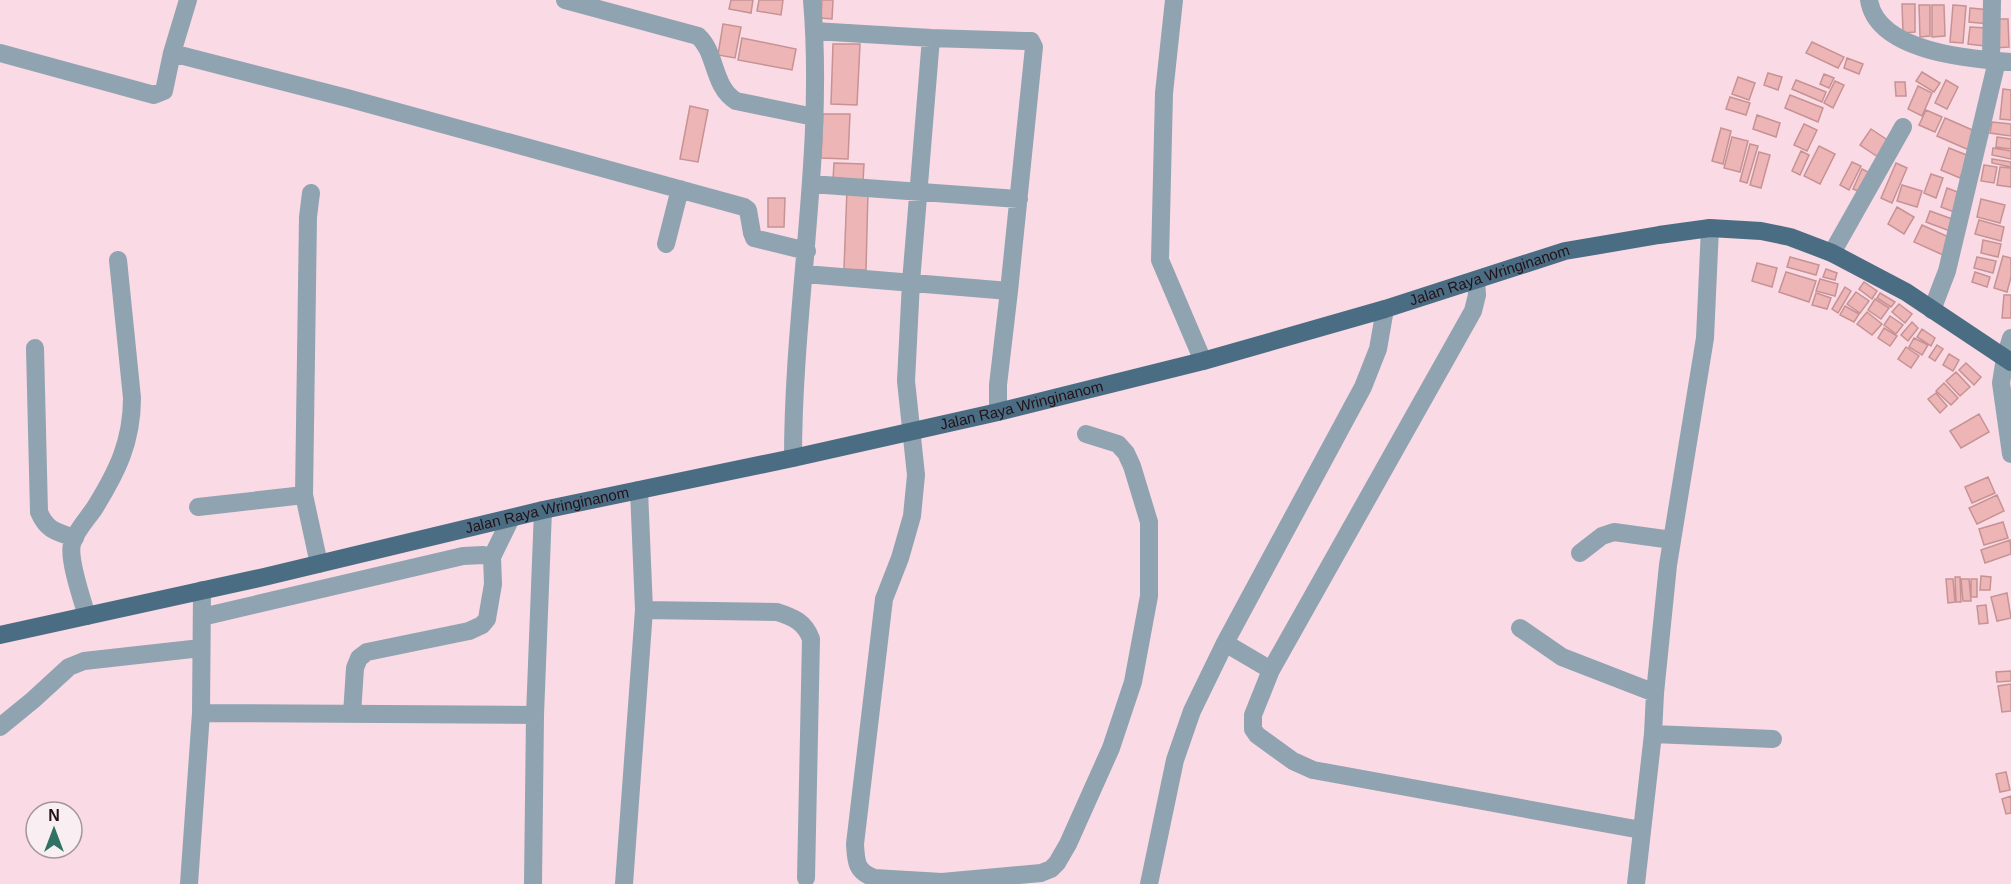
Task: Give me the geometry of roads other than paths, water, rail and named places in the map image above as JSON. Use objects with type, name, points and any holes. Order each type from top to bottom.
[{"type":"main road","name":"Jalan Raya Wringinanom","points":[[0,635],[319,564],[543,510],[793,458],[998,412],[1203,361],[1385,309],[1564,251],[1710,228],[1771,233],[1790,237],[1832,253],[1906,292],[2008,360]]},
{"type":"street","points":[[0,53],[154,95],[164,91],[172,53],[188,0]]},
{"type":"street","points":[[565,0],[698,36],[704,41],[727,96],[736,101],[814,117]]},
{"type":"street","points":[[793,458],[793,410],[807,251],[814,117],[812,0]]},
{"type":"street","points":[[1174,0],[1164,93],[1160,260],[1203,361]]},
{"type":"street","points":[[1869,0],[1878,21],[1896,37],[1940,53],[2000,61]]},
{"type":"street","points":[[1932,310],[1947,271],[2000,61],[1992,0]]},
{"type":"street","points":[[814,31],[1031,41],[1034,47],[1010,291],[998,384],[998,412]]},
{"type":"street","points":[[931,38],[911,282],[906,381],[916,475],[912,516],[900,558],[884,599],[855,851],[863,874],[874,878],[942,882],[1041,873],[1051,869],[1057,863],[1068,844],[1111,748],[1133,682],[1149,596],[1149,522],[1132,466],[1126,453],[1118,444],[1086,434]]},
{"type":"street","points":[[172,53],[347,98],[744,207],[748,210],[754,238],[807,251]]},
{"type":"street","points":[[1832,253],[1903,127]]},
{"type":"street","points":[[811,184],[1019,200]]},
{"type":"street","points":[[666,244],[681,189]]},
{"type":"street","points":[[311,193],[308,217],[305,500],[319,564]]},
{"type":"street","points":[[1636,884],[1672,540],[1705,338],[1710,228]]},
{"type":"street","points":[[87,616],[71,550],[75,538],[109,486],[120,463],[132,418],[118,260]]},
{"type":"street","points":[[805,274],[1010,291]]},
{"type":"street","points":[[1476,280],[1477,295],[1473,310],[1271,670],[1253,715],[1253,729],[1257,735],[1277,750],[1303,767],[1314,770],[1641,830]]},
{"type":"street","points":[[1149,884],[1168,791],[1181,740],[1192,711],[1225,643],[1363,387],[1378,349],[1385,309]]},
{"type":"street","points":[[2011,338],[2008,360],[2001,383],[2011,454]]},
{"type":"street","points":[[35,348],[39,512],[43,523],[49,528],[75,538]]},
{"type":"street","points":[[624,884],[644,610],[639,490]]},
{"type":"street","points":[[198,507],[305,500]]},
{"type":"street","points":[[532,884],[535,715],[543,510]]},
{"type":"street","points":[[352,714],[355,668],[359,658],[367,652],[470,631],[487,620],[493,584],[492,557],[511,518]]},
{"type":"street","points":[[1581,553],[1602,536],[1614,532],[1672,540]]},
{"type":"street","points":[[202,617],[463,555],[492,557]]},
{"type":"street","points":[[189,884],[201,714],[202,590]]},
{"type":"street","points":[[644,610],[777,612],[790,616],[807,629],[811,639],[806,878]]},
{"type":"street","points":[[1520,628],[1562,657],[1655,693]]},
{"type":"street","points":[[1225,643],[1271,670]]},
{"type":"street","points":[[0,727],[69,667],[76,664],[201,648]]},
{"type":"street","points":[[201,714],[535,715]]},
{"type":"street","points":[[1653,734],[1773,739]]}]
